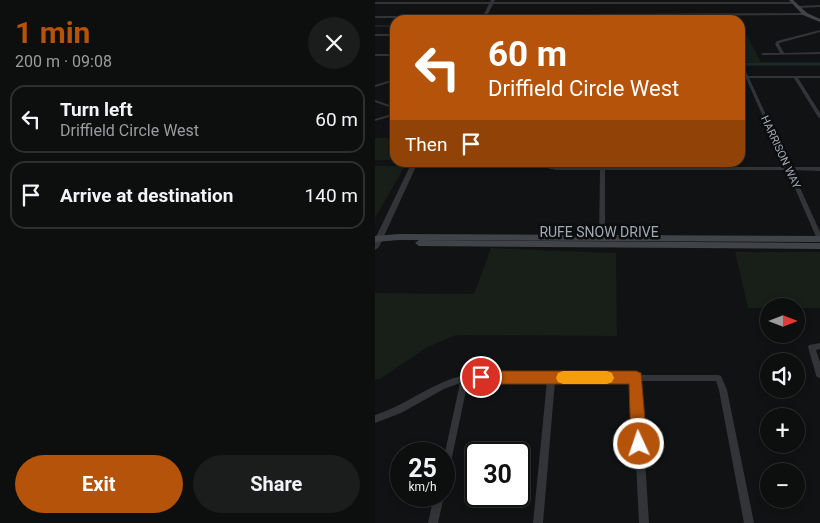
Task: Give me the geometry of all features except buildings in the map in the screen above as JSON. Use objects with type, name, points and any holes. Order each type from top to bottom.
[{"type":"main road","points":[[792,1],[805,14],[819,21]]},
{"type":"main road","name":"RUFE SNOW DRIVE","points":[[376,241],[399,237],[820,239]]},
{"type":"main road","name":"RUFE SNOW DRIVE","points":[[376,241],[481,245],[820,246]]},
{"type":"street","points":[[485,15],[492,1]]},
{"type":"street","points":[[655,1],[658,15]]},
{"type":"street","points":[[375,3],[792,1]]},
{"type":"street","points":[[797,7],[820,6]]},
{"type":"street","points":[[570,15],[805,14]]},
{"type":"street","points":[[756,15],[761,23]]},
{"type":"street","points":[[375,17],[390,17]]},
{"type":"street","points":[[782,53],[777,44],[779,42],[820,30]]},
{"type":"street","points":[[375,35],[390,35]]},
{"type":"street","points":[[763,54],[820,53]]},
{"type":"street","points":[[375,55],[390,55]]},
{"type":"street","name":"HARRISON WAY","points":[[745,72],[820,239]]},
{"type":"street","points":[[747,76],[820,77]]},
{"type":"street","points":[[795,77],[820,117]]},
{"type":"street","points":[[375,86],[390,82]]},
{"type":"street","points":[[375,101],[390,106]]},
{"type":"street","points":[[375,120],[390,116]]},
{"type":"street","points":[[376,241],[413,167]]},
{"type":"street","points":[[549,167],[572,167]]},
{"type":"street","points":[[602,238],[603,167]]},
{"type":"street","points":[[745,167],[820,169]]},
{"type":"street","points":[[816,347],[820,376]]},
{"type":"street","points":[[451,442],[465,378]]},
{"type":"street","points":[[375,419],[394,413],[448,382],[465,378],[718,378],[723,390],[749,523]]},
{"type":"street","points":[[538,523],[551,378]]},
{"type":"street","points":[[636,378],[644,523]]},
{"type":"street","points":[[433,523],[437,507]]},
{"type":"shaded area","points":[[745,32],[761,62],[820,62],[820,66],[745,66]]},
{"type":"shaded area","points":[[375,138],[390,138],[390,160],[375,160]]},
{"type":"shaded area","points":[[375,166],[404,167],[375,218]]},
{"type":"shaded area","points":[[491,248],[616,253],[617,336],[456,335],[426,348],[380,379],[375,379],[375,293],[474,294]]},
{"type":"shaded area","points":[[735,252],[820,252],[820,308],[805,308],[805,298],[760,298],[760,308],[748,308]]},
{"type":"waterway","points":[[375,26],[390,26]]},
{"type":"waterway","points":[[745,64],[820,64]]},
{"type":"slow traffic","points":[[563,378],[607,378]]},
{"type":"route","points":[[481,377],[636,378],[639,444]]}]
